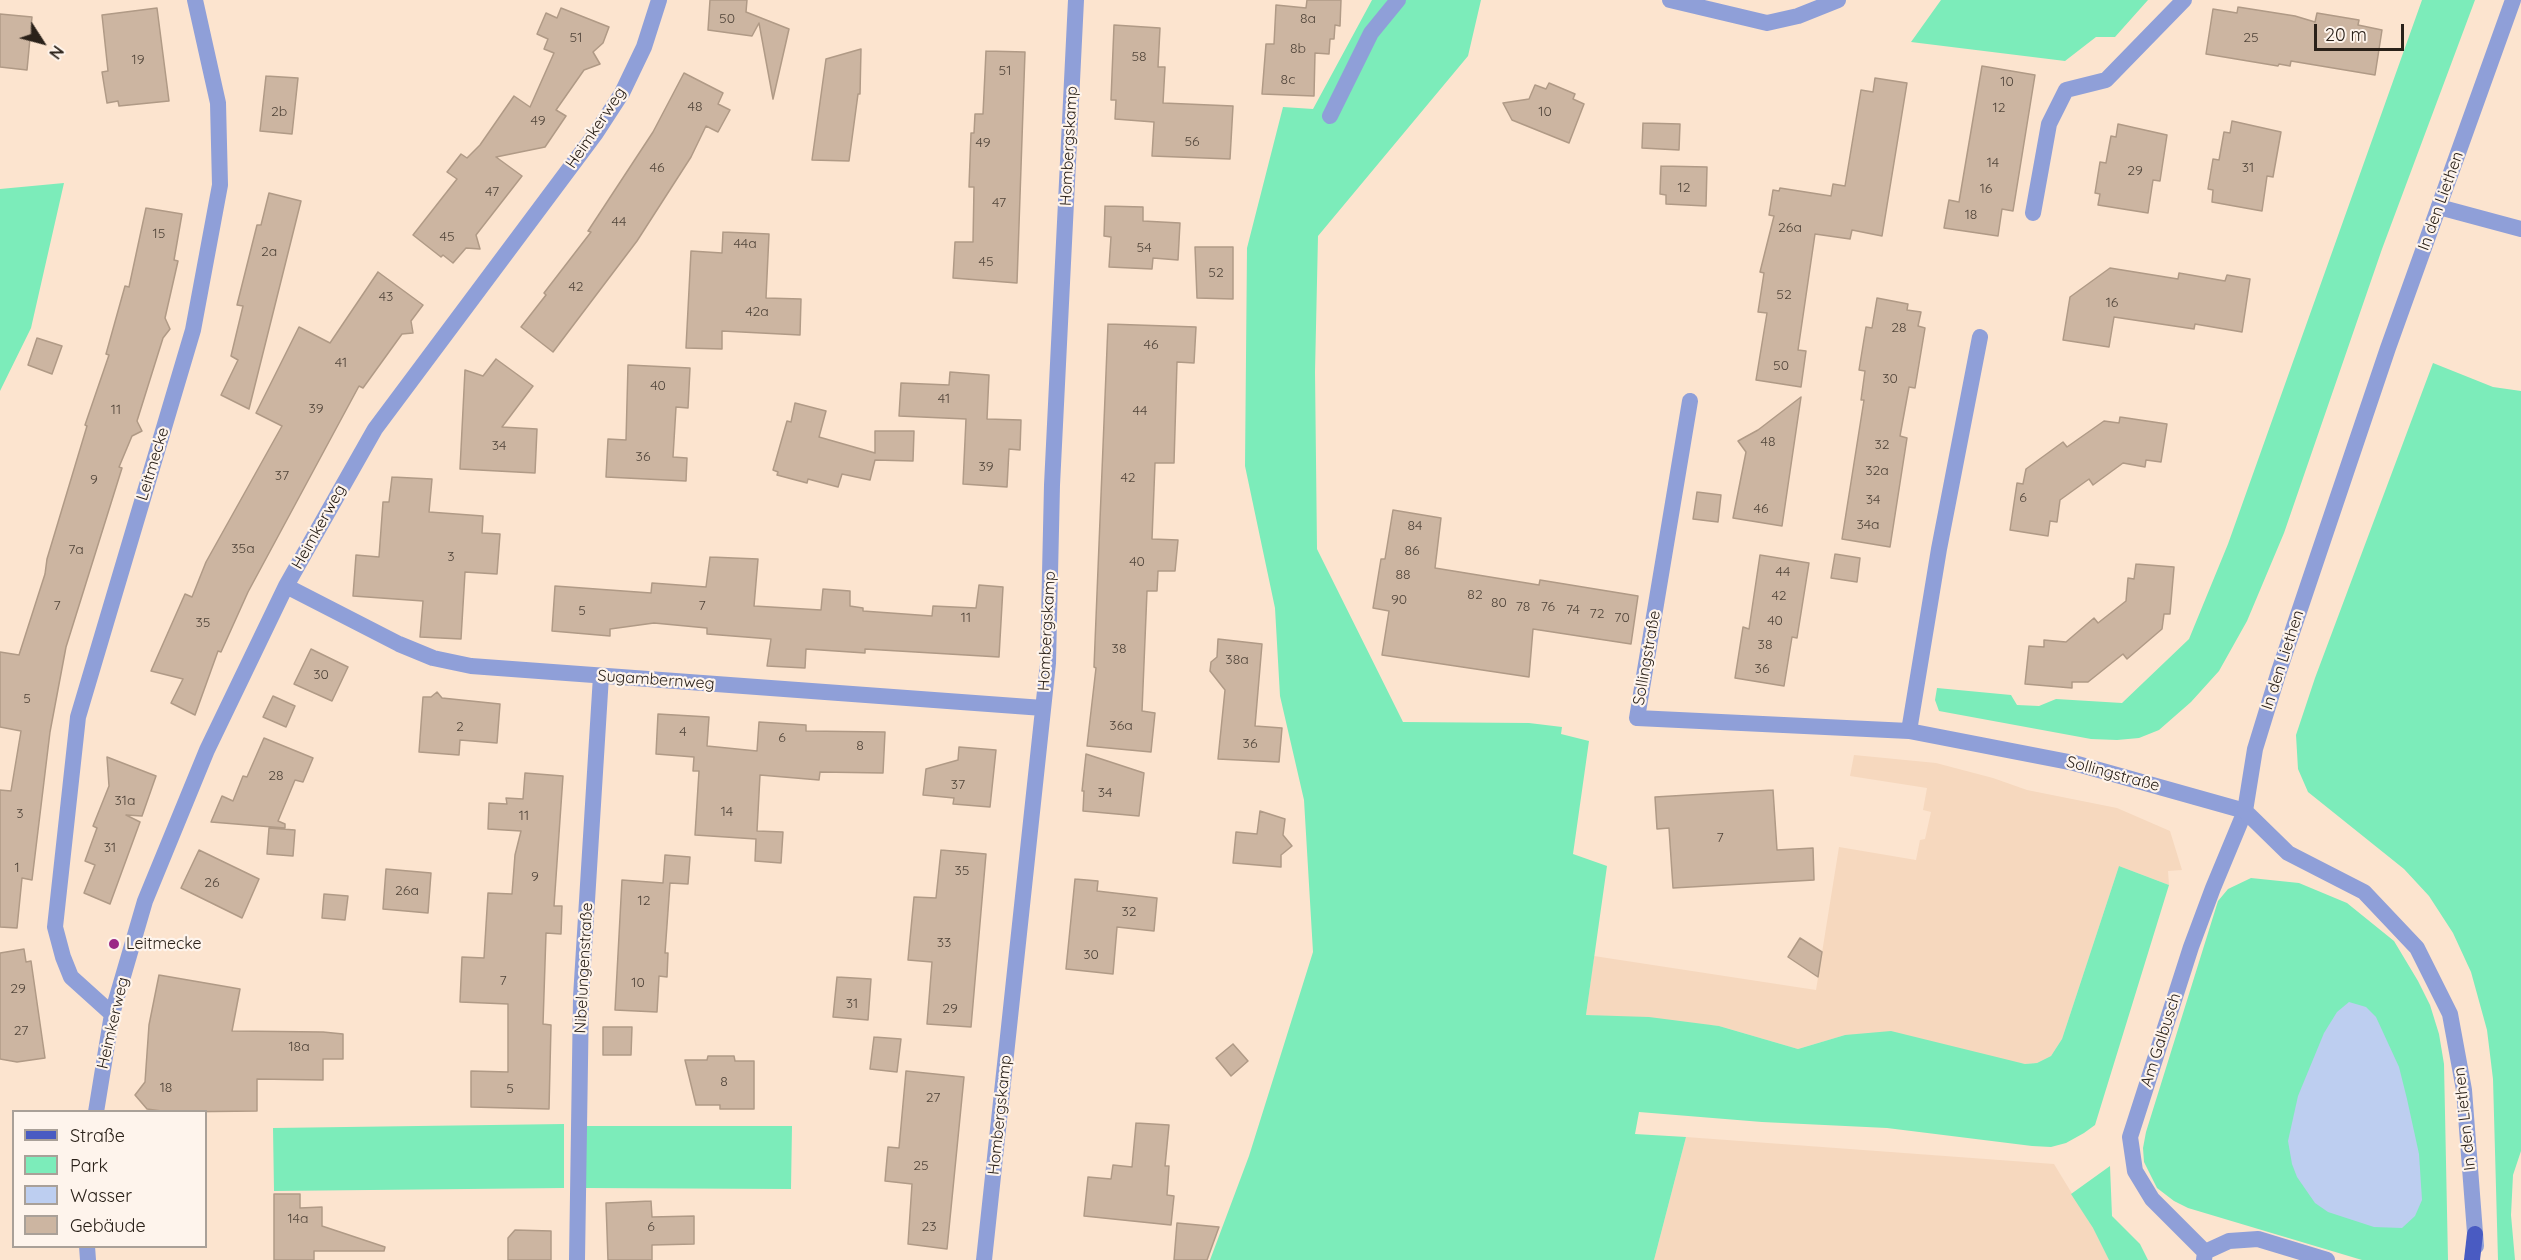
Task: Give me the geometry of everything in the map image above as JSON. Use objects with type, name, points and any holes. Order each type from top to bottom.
[{"type":"main road","points":[[2474,1260],[2475,1234]]},
{"type":"street","name":"Leitmecke","points":[[112,1014],[71,977],[55,927],[78,717],[193,330],[220,185],[218,103],[195,0]]},
{"type":"street","name":"Heimkerweg","points":[[96,1110],[112,1014],[145,901],[207,750],[286,586],[375,429],[596,133],[622,93],[644,47],[659,0]]},
{"type":"street","name":"Hombergskamp","points":[[984,1260],[1048,663],[1052,485],[1076,0]]},
{"type":"street","points":[[1330,116],[1371,33],[1398,0]]},
{"type":"street","points":[[1670,0],[1767,23],[1798,16],[1838,0]]},
{"type":"street","points":[[2033,213],[2049,124],[2066,90],[2106,80],[2184,0]]},
{"type":"street","name":"In den Liethen","points":[[2475,1234],[2464,1090],[2450,1014],[2417,948],[2364,892],[2288,853],[2246,811],[2255,749],[2279,671],[2388,348],[2513,0]]},
{"type":"street","points":[[2439,207],[2521,229]]},
{"type":"street","points":[[1909,731],[1939,549],[1980,337]]},
{"type":"street","name":"Sollingstraße","points":[[1690,401],[1637,718],[1909,731],[2074,763],[2246,811]]},
{"type":"street","name":"Sugambernweg","points":[[286,586],[399,644],[434,658],[471,666],[1043,708]]},
{"type":"street","name":"Nibelungenstraße","points":[[578,1260],[581,997],[601,676]]},
{"type":"street","name":"Am Galbusch","points":[[2246,811],[2191,947],[2130,1137],[2135,1171],[2152,1199],[2204,1256],[2229,1241],[2258,1239],[2327,1260]]},
{"type":"shaded area","points":[[1854,755],[1936,763],[1993,778],[2027,790],[2117,808],[2170,831],[2182,870],[2168,871],[2169,885],[2119,866],[2062,1039],[2051,1056],[2037,1063],[2025,1064],[1845,1035],[1798,1049],[1719,1026],[1586,1015],[1594,956],[1816,990],[1839,847],[1916,860],[1920,840],[1925,839],[1931,812],[1923,810],[1927,788],[1850,776]]},
{"type":"shaded area","points":[[1686,1137],[2054,1164],[2093,1228],[2109,1260],[1654,1260]]},
{"type":"green space","points":[[1372,0],[1481,0],[1468,56],[1318,236],[1315,372],[1317,549],[1403,722],[1529,723],[1562,727],[1561,734],[1589,741],[1573,854],[1607,866],[1586,1015],[1649,1017],[1719,1026],[1798,1049],[1845,1035],[1891,1031],[2025,1064],[2037,1063],[2051,1056],[2062,1039],[2119,866],[2169,885],[2095,1125],[2084,1133],[2066,1143],[2051,1147],[1887,1128],[1762,1122],[1639,1112],[1635,1134],[1686,1137],[1654,1260],[1210,1260],[1249,1156],[1313,952],[1304,800],[1280,696],[1275,608],[1245,466],[1247,248],[1283,107],[1313,109]]},
{"type":"green space","points":[[1941,0],[2148,0],[2115,37],[2096,37],[2065,61],[1911,42]]},
{"type":"green space","points":[[2422,0],[2475,0],[2382,249],[2284,533],[2247,621],[2219,671],[2191,702],[2159,730],[2139,738],[2091,739],[1939,711],[1935,700],[1937,688],[2011,695],[2017,705],[2039,706],[2056,699],[2122,703],[2189,639],[2228,544]]},
{"type":"green space","points":[[64,183],[31,328],[0,391],[0,189]]},
{"type":"green space","points":[[2433,363],[2493,387],[2521,391],[2521,1151],[2513,1175],[2511,1215],[2515,1260],[2498,1260],[2493,1079],[2487,1030],[2471,972],[2453,933],[2429,896],[2404,869],[2308,792],[2298,769],[2296,735],[2315,678]]},
{"type":"green space","points":[[2251,878],[2299,883],[2347,903],[2394,941],[2418,981],[2430,1005],[2439,1034],[2444,1064],[2448,1260],[2362,1260],[2188,1208],[2157,1188],[2144,1162],[2143,1148],[2146,1132],[2218,901],[2228,889]]},
{"type":"green space","points":[[564,1124],[564,1188],[274,1191],[273,1128]]},
{"type":"green space","points":[[586,1126],[792,1126],[791,1189],[585,1188]]},
{"type":"green space","points":[[2110,1166],[2112,1216],[2140,1244],[2148,1260],[2109,1260],[2093,1228],[2071,1194]]},
{"type":"water","points":[[2349,1002],[2366,1007],[2376,1017],[2399,1067],[2407,1099],[2419,1154],[2422,1200],[2415,1216],[2402,1228],[2374,1227],[2328,1212],[2315,1203],[2297,1177],[2292,1164],[2288,1141],[2298,1096],[2324,1033],[2337,1012]]},
{"type":"building","points":[[710,0],[747,0],[746,12],[789,29],[773,99],[759,23],[752,36],[708,30]]},
{"type":"building","points":[[1307,0],[1341,0],[1340,26],[1335,25],[1334,39],[1330,39],[1329,54],[1315,53],[1314,96],[1262,94],[1266,44],[1274,44],[1276,5],[1306,8]]},
{"type":"building","points":[[2238,7],[2295,16],[2315,22],[2317,13],[2359,20],[2358,25],[2382,30],[2375,75],[2291,61],[2290,66],[2279,64],[2278,66],[2206,54],[2213,9],[2237,13]]},
{"type":"building","points":[[157,8],[169,101],[119,106],[118,101],[107,103],[102,72],[108,71],[102,15]]},
{"type":"building","points":[[561,8],[609,27],[603,43],[593,52],[600,64],[584,70],[556,110],[566,116],[545,147],[496,157],[522,176],[476,235],[480,249],[466,248],[453,263],[443,255],[441,257],[413,235],[457,179],[447,172],[461,154],[467,158],[480,145],[514,96],[530,107],[554,53],[544,49],[548,39],[537,34],[546,13],[557,18]]},
{"type":"building","points":[[0,14],[32,17],[27,70],[0,67]]},
{"type":"building","points":[[1114,25],[1160,28],[1158,67],[1165,67],[1163,103],[1233,106],[1230,159],[1152,156],[1154,122],[1115,119],[1116,100],[1111,100]]},
{"type":"building","points":[[861,49],[860,94],[858,94],[849,161],[812,160],[826,59]]},
{"type":"building","points":[[986,51],[1025,52],[1017,283],[953,278],[955,242],[973,242],[974,187],[969,187],[971,133],[974,133],[975,114],[983,114]]},
{"type":"building","points":[[1982,66],[2035,75],[2013,211],[2002,209],[1998,236],[1944,228],[1949,200],[1959,202]]},
{"type":"building","points":[[684,73],[723,93],[718,104],[730,110],[718,132],[706,126],[691,157],[637,241],[553,352],[521,327],[591,232],[588,231],[653,132]]},
{"type":"building","points":[[266,76],[298,78],[292,134],[260,131]]},
{"type":"building","points":[[1875,78],[1907,83],[1882,236],[1852,230],[1850,239],[1815,234],[1798,350],[1806,351],[1801,387],[1756,380],[1767,313],[1758,312],[1764,273],[1760,272],[1774,216],[1769,215],[1773,190],[1779,191],[1780,188],[1831,196],[1833,184],[1845,186],[1861,90],[1873,92]]},
{"type":"building","points":[[1549,83],[1575,94],[1573,99],[1584,104],[1569,143],[1512,120],[1503,103],[1529,99],[1535,85],[1546,89]]},
{"type":"building","points":[[2232,121],[2281,132],[2273,177],[2267,176],[2262,211],[2212,202],[2213,190],[2208,189],[2213,159],[2219,160],[2224,132],[2230,133]]},
{"type":"building","points":[[1643,123],[1680,124],[1679,150],[1642,148]]},
{"type":"building","points":[[2118,124],[2167,135],[2160,181],[2153,180],[2148,213],[2098,205],[2100,194],[2095,193],[2100,162],[2106,163],[2111,136],[2116,137]]},
{"type":"building","points":[[1661,166],[1707,167],[1706,206],[1666,204],[1666,195],[1660,194]]},
{"type":"building","points":[[269,193],[301,201],[249,409],[221,395],[238,360],[231,356],[243,306],[237,305],[257,225],[261,225]]},
{"type":"building","points":[[1105,206],[1143,207],[1143,221],[1180,223],[1178,260],[1153,258],[1152,269],[1109,267],[1111,237],[1104,236]]},
{"type":"building","points":[[146,208],[182,214],[174,260],[178,261],[165,318],[170,329],[163,338],[137,421],[142,431],[132,436],[119,467],[122,468],[66,647],[50,732],[32,880],[22,878],[17,928],[0,927],[0,790],[11,791],[21,731],[0,727],[0,652],[19,655],[45,574],[47,559],[87,426],[85,425],[109,355],[106,354],[125,286],[129,287]]},
{"type":"building","points":[[723,232],[769,234],[766,298],[801,299],[800,335],[722,331],[722,349],[686,348],[691,251],[722,253]]},
{"type":"building","points":[[1195,247],[1233,247],[1233,299],[1197,298]]},
{"type":"building","points":[[2110,268],[2178,279],[2179,273],[2225,281],[2227,275],[2250,279],[2242,332],[2195,324],[2194,329],[2114,317],[2109,347],[2063,340],[2070,297]]},
{"type":"building","points":[[378,272],[423,305],[411,321],[413,333],[402,334],[363,388],[359,386],[248,592],[221,652],[218,651],[195,715],[171,703],[183,679],[151,671],[185,594],[192,597],[206,562],[282,426],[256,413],[299,327],[330,343]]},
{"type":"building","points":[[1877,298],[1908,304],[1907,310],[1921,312],[1918,326],[1925,328],[1915,388],[1909,387],[1900,436],[1907,438],[1890,547],[1842,539],[1864,400],[1861,400],[1865,371],[1859,370],[1866,327],[1872,328]]},
{"type":"building","points":[[1108,324],[1196,327],[1194,363],[1177,362],[1174,463],[1155,463],[1152,539],[1178,540],[1175,571],[1158,571],[1157,591],[1147,591],[1142,711],[1155,713],[1151,752],[1087,746],[1096,668],[1094,667]]},
{"type":"building","points":[[37,338],[62,346],[52,374],[28,365]]},
{"type":"building","points":[[496,359],[533,386],[502,427],[537,429],[535,473],[460,469],[465,370],[483,376]]},
{"type":"building","points":[[628,365],[690,368],[688,408],[676,407],[673,457],[687,458],[686,481],[606,477],[608,439],[626,440]]},
{"type":"building","points":[[950,372],[989,375],[987,419],[1021,420],[1020,450],[1009,449],[1007,487],[963,484],[966,419],[899,416],[901,383],[949,385]]},
{"type":"building","points":[[1801,397],[1782,526],[1733,518],[1746,452],[1738,441],[1758,430]]},
{"type":"building","points":[[795,403],[826,411],[819,437],[875,453],[875,431],[914,431],[913,461],[875,460],[870,480],[842,474],[838,487],[808,479],[807,483],[777,475],[778,472],[773,470],[787,421],[791,422]]},
{"type":"building","points":[[2120,417],[2167,424],[2161,462],[2146,460],[2145,467],[2123,463],[2093,485],[2089,479],[2060,500],[2057,522],[2050,521],[2048,536],[2010,530],[2017,483],[2023,484],[2026,469],[2063,442],[2067,447],[2104,421],[2119,423]]},
{"type":"building","points":[[392,477],[432,479],[429,512],[483,516],[482,533],[500,534],[497,574],[465,572],[461,639],[420,637],[423,601],[353,596],[356,555],[379,557],[383,502],[389,502]]},
{"type":"building","points":[[1697,492],[1721,495],[1718,522],[1693,519]]},
{"type":"building","points":[[1393,510],[1441,518],[1435,568],[1539,585],[1540,580],[1638,596],[1631,644],[1533,629],[1529,677],[1382,655],[1389,611],[1373,608],[1381,559],[1385,559]]},
{"type":"building","points":[[1835,554],[1860,558],[1857,582],[1831,578]]},
{"type":"building","points":[[1760,555],[1809,563],[1797,638],[1792,637],[1784,686],[1735,678],[1743,627],[1749,629]]},
{"type":"building","points":[[710,557],[758,559],[754,606],[821,610],[823,589],[850,591],[850,606],[863,608],[863,611],[932,616],[933,606],[976,608],[979,585],[1003,587],[999,657],[865,649],[865,653],[806,649],[805,668],[767,666],[771,639],[707,634],[707,628],[654,623],[610,629],[610,636],[552,631],[555,586],[651,593],[652,583],[706,587]]},
{"type":"building","points":[[2136,564],[2174,567],[2170,614],[2164,614],[2162,629],[2127,659],[2123,654],[2088,682],[2072,682],[2072,688],[2025,684],[2029,646],[2044,647],[2044,640],[2066,642],[2094,618],[2098,623],[2126,601],[2128,578],[2134,579]]},
{"type":"building","points":[[1218,639],[1262,644],[1255,726],[1282,728],[1279,762],[1218,759],[1225,690],[1210,671],[1211,662],[1217,657]]},
{"type":"building","points":[[311,649],[348,667],[332,701],[294,684]]},
{"type":"building","points":[[437,692],[442,698],[500,704],[497,743],[460,740],[459,755],[419,752],[423,697],[431,697]]},
{"type":"building","points":[[273,696],[295,706],[286,727],[263,717]]},
{"type":"building","points":[[658,714],[709,717],[707,746],[757,751],[759,722],[806,725],[806,731],[885,732],[883,773],[820,772],[819,780],[760,775],[757,831],[783,832],[781,863],[755,861],[756,839],[695,835],[699,771],[693,771],[694,757],[656,754]]},
{"type":"building","points":[[264,738],[313,758],[303,782],[295,780],[278,821],[285,824],[285,828],[211,822],[222,796],[233,801],[243,776],[247,777]]},
{"type":"building","points":[[959,747],[996,750],[990,807],[953,804],[954,798],[923,795],[926,769],[958,760]]},
{"type":"building","points":[[1086,754],[1144,773],[1139,816],[1083,811],[1084,791],[1082,791]]},
{"type":"building","points":[[107,757],[156,776],[142,816],[126,815],[140,822],[110,904],[84,893],[95,865],[85,861],[97,828],[93,826],[109,786]]},
{"type":"building","points":[[525,773],[563,776],[554,906],[562,906],[561,934],[546,933],[543,1024],[551,1025],[549,1109],[471,1107],[471,1071],[508,1072],[508,1004],[460,1002],[462,957],[484,958],[488,893],[512,894],[515,855],[521,831],[488,829],[489,803],[507,804],[506,798],[523,799]]},
{"type":"building","points":[[1773,790],[1777,850],[1813,848],[1814,880],[1673,888],[1669,828],[1657,829],[1655,797]]},
{"type":"building","points":[[1260,811],[1285,819],[1283,835],[1292,846],[1281,855],[1281,867],[1233,863],[1236,832],[1257,834]]},
{"type":"building","points":[[269,828],[295,830],[293,856],[267,854]]},
{"type":"building","points":[[199,850],[259,879],[242,918],[181,888]]},
{"type":"building","points":[[941,850],[986,854],[971,1027],[927,1024],[932,962],[908,960],[914,897],[936,898]]},
{"type":"building","points":[[665,855],[690,857],[688,884],[670,883],[665,953],[668,953],[667,977],[659,976],[657,1012],[615,1010],[622,880],[663,883]]},
{"type":"building","points":[[386,869],[431,873],[428,913],[383,909]]},
{"type":"building","points":[[1075,879],[1098,881],[1097,891],[1157,898],[1154,931],[1117,927],[1113,974],[1066,969]]},
{"type":"building","points":[[324,894],[348,896],[345,920],[322,918]]},
{"type":"building","points":[[1800,938],[1822,952],[1818,977],[1788,957]]},
{"type":"building","points":[[24,949],[26,962],[31,961],[45,1058],[17,1062],[0,1059],[0,953]]},
{"type":"building","points":[[159,975],[240,989],[232,1031],[343,1034],[343,1059],[323,1059],[323,1080],[257,1079],[257,1111],[147,1109],[135,1095],[145,1082],[149,1025]]},
{"type":"building","points":[[837,977],[871,979],[868,1020],[833,1017]]},
{"type":"building","points":[[603,1027],[632,1027],[631,1055],[603,1055]]},
{"type":"building","points":[[874,1037],[901,1039],[897,1072],[870,1069]]},
{"type":"building","points":[[1233,1044],[1248,1061],[1231,1076],[1216,1058]]},
{"type":"building","points":[[708,1056],[734,1056],[735,1061],[754,1061],[754,1109],[720,1109],[720,1105],[696,1105],[685,1060],[707,1060]]},
{"type":"building","points":[[906,1071],[964,1077],[947,1249],[908,1244],[912,1184],[885,1181],[888,1147],[899,1148]]},
{"type":"building","points":[[1136,1123],[1169,1125],[1165,1166],[1169,1166],[1167,1195],[1174,1196],[1171,1225],[1084,1216],[1088,1177],[1111,1179],[1113,1165],[1132,1167]]},
{"type":"building","points":[[274,1194],[300,1194],[300,1208],[322,1207],[322,1226],[385,1247],[384,1251],[314,1251],[314,1260],[274,1260]]},
{"type":"building","points":[[651,1201],[652,1217],[694,1216],[694,1244],[652,1245],[652,1260],[608,1260],[606,1203]]},
{"type":"building","points":[[1177,1223],[1219,1227],[1207,1260],[1174,1260]]},
{"type":"building","points":[[515,1230],[551,1231],[551,1260],[508,1260],[508,1238]]},
{"type":"place","name":"Leitmecke","points":[[114,944]]}]
